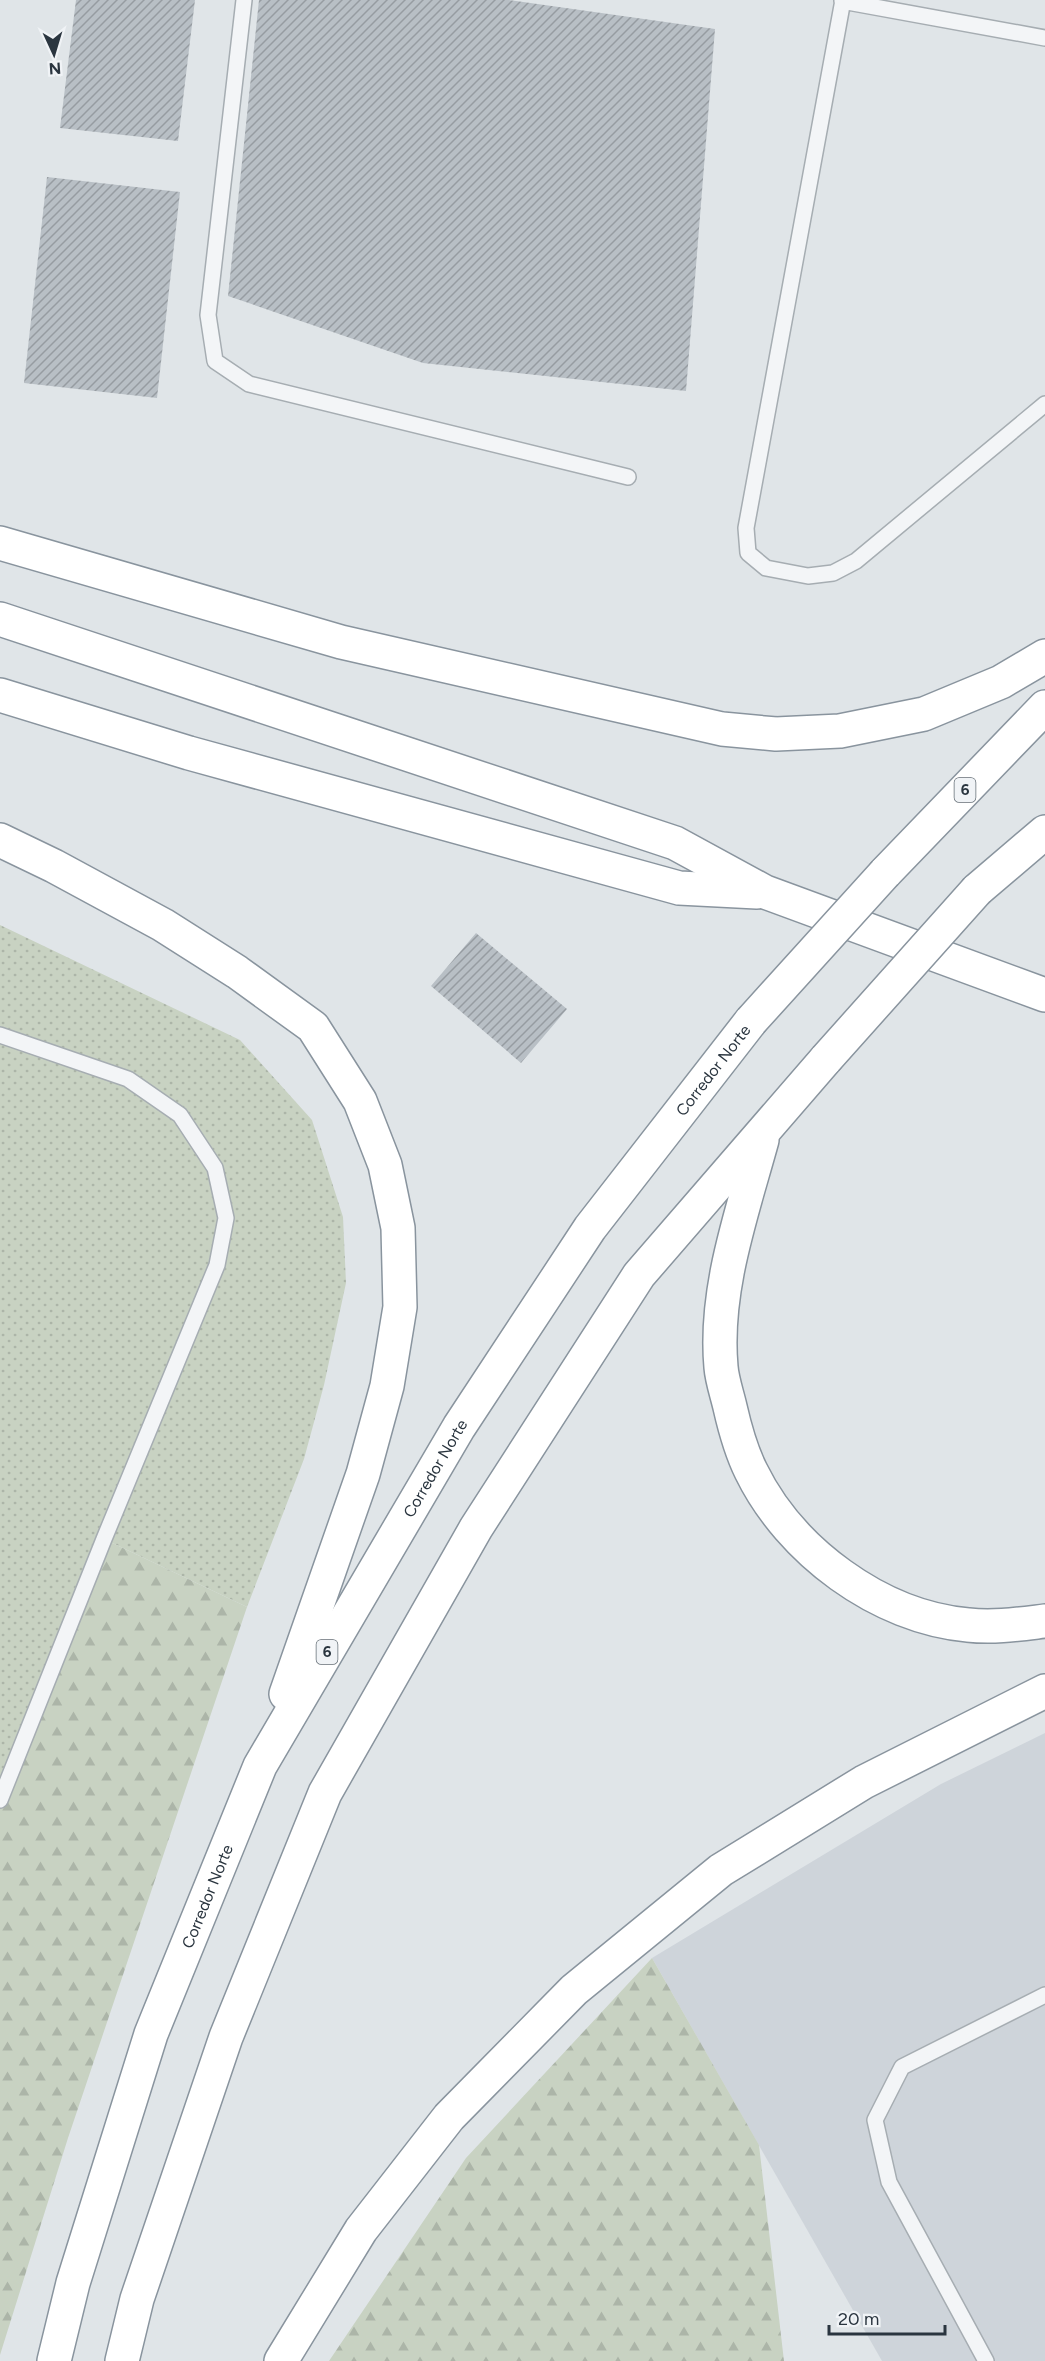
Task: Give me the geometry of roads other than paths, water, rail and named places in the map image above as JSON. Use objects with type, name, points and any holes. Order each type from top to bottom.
[{"type":"highway","points":[[0,543],[341,642],[722,729],[776,734],[840,731],[924,714],[1001,682],[1045,656]]},
{"type":"highway","points":[[0,619],[675,843],[765,892],[1045,995]]},
{"type":"highway","points":[[0,695],[189,753],[679,888],[765,892]]},
{"type":"highway","name":"Corredor Norte","points":[[54,2361],[73,2283],[151,2034],[260,1766],[459,1427],[590,1228],[751,1021],[885,873],[1045,707]]},
{"type":"highway","points":[[122,2361],[137,2299],[226,2037],[325,1793],[476,1528],[639,1275],[826,1059],[977,890],[1045,832]]},
{"type":"highway","points":[[0,840],[54,866],[163,925],[237,972],[313,1027],[360,1101],[385,1165],[398,1228],[400,1307],[387,1386],[363,1474],[260,1766]]},
{"type":"highway","points":[[764,1132],[733,1245],[724,1290],[720,1329],[721,1368],[737,1436],[751,1472],[795,1536],[823,1561],[855,1584],[894,1605],[928,1617],[967,1625],[1006,1626],[1045,1621]]},
{"type":"highway","points":[[280,2361],[361,2230],[449,2116],[574,1990],[721,1870],[864,1782],[1045,1691]]},
{"type":"lane","points":[[244,0],[208,315],[215,361],[249,384],[628,477]]},
{"type":"lane","points":[[1045,38],[842,1],[746,528],[748,553],[766,568],[808,576],[833,573],[856,561],[1045,404]]},
{"type":"lane","points":[[0,1035],[128,1079],[180,1115],[215,1168],[226,1218],[217,1265],[0,1800]]},
{"type":"lane","points":[[986,2361],[889,2182],[876,2120],[902,2067],[1045,1995]]}]
